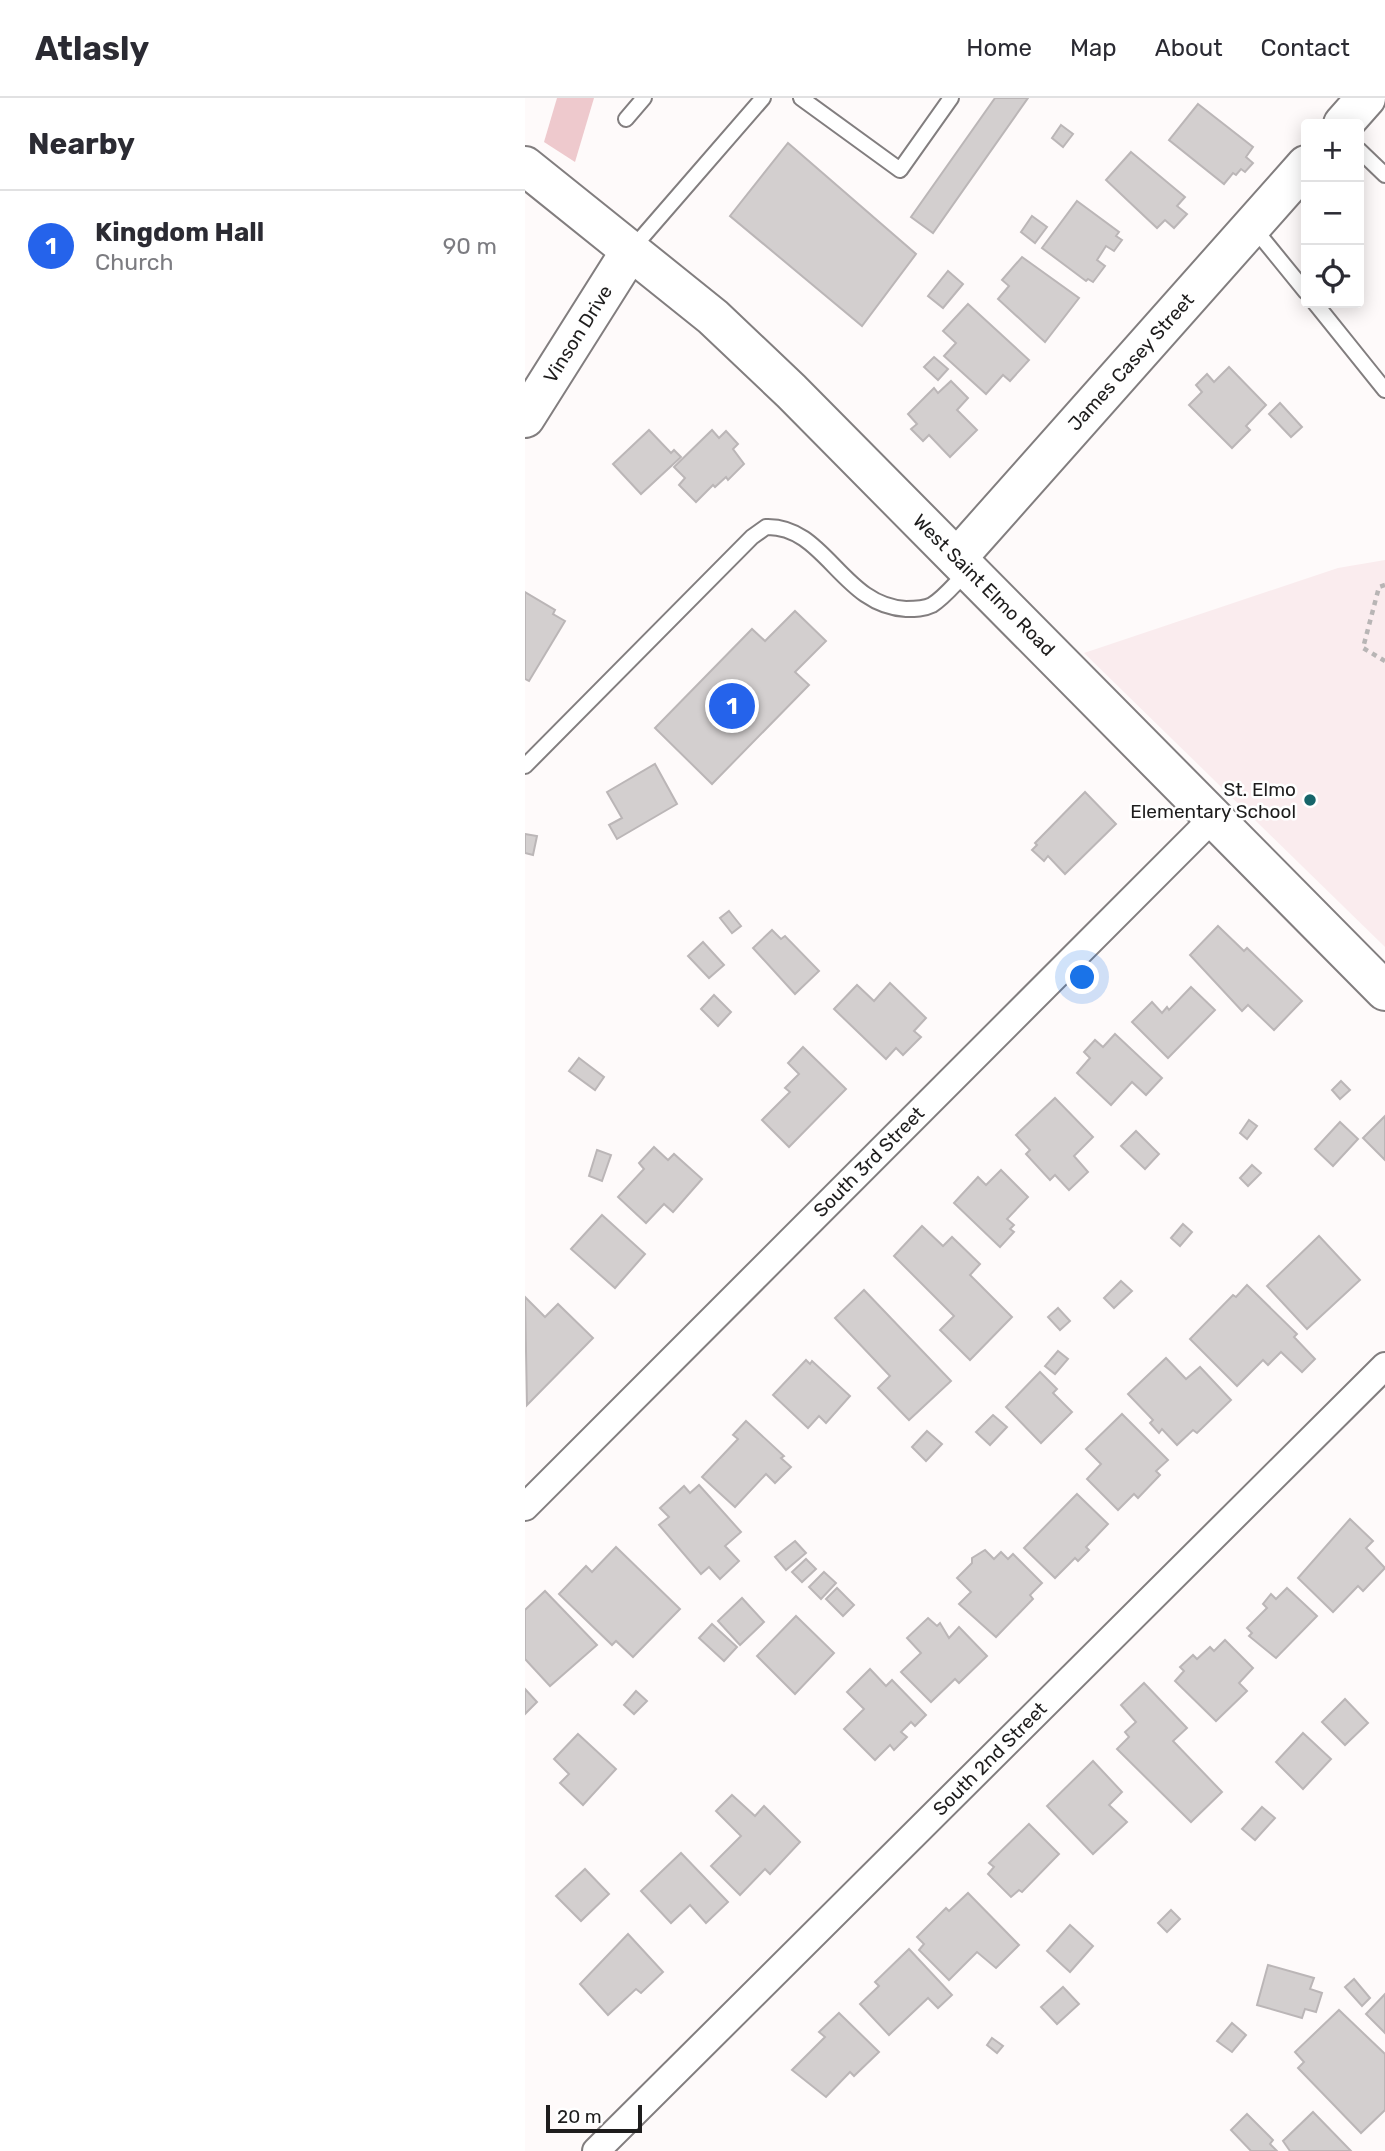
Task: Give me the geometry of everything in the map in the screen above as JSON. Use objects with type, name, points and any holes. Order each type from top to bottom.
[{"type":"street","points":[[1347,119],[1366,98]]},
{"type":"street","name":"West Saint Elmo Road","points":[[525,166],[713,317],[791,391],[1385,991]]},
{"type":"street","name":"James Casey Street","points":[[963,564],[1301,171]]},
{"type":"street","name":"Vinson Drive","points":[[525,418],[631,250]]},
{"type":"street","name":"South 3rd Street","points":[[525,1507],[1213,818]]},
{"type":"street","name":"South 2nd Street","points":[[596,2151],[1385,1366]]},
{"type":"lane","points":[[626,119],[643,98]]},
{"type":"lane","points":[[631,250],[762,98]]},
{"type":"lane","points":[[801,98],[900,170],[951,98]]},
{"type":"lane","points":[[1364,155],[1385,175]]},
{"type":"lane","points":[[1252,226],[1301,286]]},
{"type":"lane","points":[[1319,308],[1385,390]]},
{"type":"lane","points":[[525,766],[752,537],[766,527],[792,530],[865,597],[895,608],[920,609],[933,605],[963,564]]},
{"type":"path","points":[[1385,585],[1379,587],[1363,648],[1385,661]]},
{"type":"shaded area","points":[[557,98],[594,98],[575,162],[544,142]]},
{"type":"shaded area","name":"St. Elmo Elementary School","points":[[1385,560],[1385,947],[1084,653],[1338,568]]},
{"type":"building","points":[[995,98],[1028,98],[933,233],[911,217]]},
{"type":"building","points":[[1198,104],[1253,147],[1246,157],[1253,163],[1245,172],[1241,169],[1236,175],[1233,173],[1224,184],[1169,140]]},
{"type":"building","points":[[1061,125],[1073,134],[1063,147],[1052,138]]},
{"type":"building","points":[[788,143],[916,254],[862,326],[730,216]]},
{"type":"building","points":[[1131,152],[1185,197],[1177,206],[1187,214],[1174,228],[1165,220],[1157,228],[1106,180]]},
{"type":"building","points":[[1077,201],[1119,232],[1116,236],[1122,240],[1114,251],[1106,246],[1097,260],[1105,266],[1093,282],[1088,279],[1086,281],[1042,248]]},
{"type":"building","points":[[1032,216],[1047,227],[1035,243],[1021,232]]},
{"type":"building","points":[[1022,257],[1079,298],[1045,342],[998,299],[1009,286],[1002,280]]},
{"type":"building","points":[[948,271],[963,284],[943,308],[928,296]]},
{"type":"building","points":[[968,304],[1029,360],[1010,381],[1003,375],[986,394],[944,356],[956,343],[943,331]]},
{"type":"building","points":[[934,357],[948,369],[938,380],[924,367]]},
{"type":"building","points":[[1229,367],[1266,405],[1246,426],[1250,430],[1232,448],[1189,405],[1202,392],[1196,385],[1207,374],[1214,382]]},
{"type":"building","points":[[951,381],[968,398],[957,410],[977,430],[950,457],[929,435],[923,441],[911,429],[917,424],[908,414],[934,388],[938,393]]},
{"type":"building","points":[[1280,403],[1302,427],[1291,437],[1269,414]]},
{"type":"building","points":[[649,430],[671,453],[674,450],[681,457],[641,494],[613,464]]},
{"type":"building","points":[[712,430],[719,438],[726,431],[738,444],[733,449],[744,464],[728,480],[726,477],[715,487],[713,485],[696,502],[679,485],[685,478],[674,467]]},
{"type":"building","points":[[525,592],[555,610],[553,614],[565,621],[529,681],[525,679]]},
{"type":"building","points":[[795,611],[826,641],[795,672],[809,685],[712,784],[655,728],[752,629],[765,641]]},
{"type":"building","points":[[655,764],[677,804],[617,839],[609,825],[622,818],[607,792]]},
{"type":"building","points":[[1085,792],[1116,824],[1065,874],[1048,856],[1044,861],[1032,850],[1037,845],[1035,843]]},
{"type":"building","points":[[525,834],[537,836],[533,855],[525,853]]},
{"type":"building","points":[[729,911],[741,926],[732,933],[720,918]]},
{"type":"building","points":[[1218,926],[1244,951],[1247,948],[1302,1001],[1274,1030],[1248,1005],[1242,1011],[1190,955]]},
{"type":"building","points":[[772,930],[781,939],[785,936],[819,971],[795,994],[753,948]]},
{"type":"building","points":[[703,942],[724,965],[709,978],[688,956]]},
{"type":"building","points":[[890,983],[926,1018],[914,1031],[921,1037],[903,1055],[896,1048],[886,1059],[834,1009],[857,985],[874,1001]]},
{"type":"building","points":[[1191,987],[1215,1010],[1168,1058],[1132,1022],[1152,1002],[1162,1013],[1167,1007],[1169,1010]]},
{"type":"building","points":[[714,995],[731,1012],[718,1026],[701,1009]]},
{"type":"building","points":[[1115,1034],[1162,1078],[1146,1095],[1132,1082],[1111,1105],[1077,1073],[1090,1058],[1084,1052],[1095,1040],[1103,1047]]},
{"type":"building","points":[[803,1047],[846,1089],[789,1147],[762,1120],[790,1092],[785,1088],[799,1074],[788,1063]]},
{"type":"building","points":[[579,1058],[604,1077],[595,1090],[569,1071]]},
{"type":"building","points":[[1341,1081],[1350,1090],[1340,1099],[1332,1090]]},
{"type":"building","points":[[1055,1098],[1093,1137],[1074,1156],[1088,1172],[1069,1190],[1055,1175],[1050,1180],[1026,1154],[1030,1150],[1016,1135]]},
{"type":"building","points":[[1385,1116],[1385,1160],[1363,1138]]},
{"type":"building","points":[[1249,1120],[1257,1126],[1247,1139],[1240,1133]]},
{"type":"building","points":[[1340,1122],[1358,1139],[1333,1166],[1315,1149]]},
{"type":"building","points":[[1136,1131],[1159,1154],[1145,1169],[1121,1146]]},
{"type":"building","points":[[654,1147],[668,1160],[674,1154],[702,1179],[673,1212],[664,1204],[646,1223],[618,1197],[644,1169],[639,1163]]},
{"type":"building","points":[[597,1150],[611,1155],[602,1181],[589,1176]]},
{"type":"building","points":[[1252,1165],[1261,1173],[1248,1186],[1240,1178]]},
{"type":"building","points":[[1001,1170],[1028,1197],[1007,1219],[1014,1225],[1010,1229],[1014,1232],[1000,1247],[954,1203],[978,1177],[986,1185]]},
{"type":"building","points":[[602,1215],[645,1254],[615,1288],[571,1249]]},
{"type":"building","points":[[1183,1224],[1192,1232],[1180,1246],[1171,1238]]},
{"type":"building","points":[[922,1226],[943,1246],[952,1237],[980,1264],[970,1275],[1012,1317],[970,1360],[940,1330],[954,1316],[894,1256]]},
{"type":"building","points":[[1319,1236],[1360,1280],[1307,1329],[1267,1286]]},
{"type":"building","points":[[1121,1281],[1132,1291],[1114,1308],[1104,1298]]},
{"type":"building","points":[[1247,1285],[1297,1334],[1294,1337],[1315,1359],[1302,1372],[1281,1352],[1268,1365],[1263,1360],[1237,1386],[1190,1339],[1233,1295],[1236,1297]]},
{"type":"building","points":[[864,1290],[951,1381],[909,1420],[878,1388],[890,1376],[835,1318]]},
{"type":"building","points":[[525,1297],[545,1317],[558,1304],[593,1338],[527,1405]]},
{"type":"building","points":[[1058,1308],[1070,1321],[1060,1330],[1048,1317]]},
{"type":"building","points":[[1058,1351],[1068,1359],[1055,1374],[1045,1366]]},
{"type":"building","points":[[1166,1358],[1186,1379],[1200,1367],[1231,1400],[1197,1433],[1193,1430],[1177,1445],[1162,1429],[1159,1433],[1150,1423],[1153,1420],[1128,1394]]},
{"type":"building","points":[[806,1360],[810,1364],[812,1361],[850,1396],[826,1423],[819,1416],[808,1428],[773,1395]]},
{"type":"building","points":[[1040,1372],[1057,1389],[1053,1393],[1072,1412],[1041,1443],[1006,1407]]},
{"type":"building","points":[[1122,1414],[1168,1460],[1156,1471],[1160,1475],[1138,1498],[1134,1494],[1118,1510],[1087,1479],[1101,1464],[1086,1449]]},
{"type":"building","points":[[993,1415],[1007,1427],[990,1445],[976,1432]]},
{"type":"building","points":[[746,1421],[784,1456],[781,1458],[791,1467],[775,1483],[766,1474],[735,1507],[702,1477],[738,1439],[733,1435]]},
{"type":"building","points":[[927,1431],[942,1444],[926,1461],[912,1447]]},
{"type":"building","points":[[699,1485],[741,1532],[725,1546],[739,1561],[720,1579],[709,1567],[701,1574],[659,1525],[669,1517],[660,1508],[684,1486],[690,1493]]},
{"type":"building","points":[[1077,1494],[1108,1524],[1086,1547],[1089,1550],[1078,1561],[1075,1558],[1055,1578],[1024,1548]]},
{"type":"building","points":[[1350,1519],[1373,1541],[1366,1548],[1385,1568],[1363,1591],[1358,1586],[1333,1612],[1298,1578]]},
{"type":"building","points":[[795,1541],[806,1553],[786,1570],[775,1557]]},
{"type":"building","points":[[616,1547],[680,1609],[633,1657],[616,1641],[612,1645],[559,1594],[586,1566],[592,1572]]},
{"type":"building","points":[[985,1550],[994,1559],[1001,1552],[1008,1559],[1013,1554],[1042,1583],[1030,1595],[1033,1599],[996,1637],[959,1604],[971,1592],[957,1578],[972,1563],[972,1558]]},
{"type":"building","points":[[806,1559],[816,1569],[802,1582],[792,1572]]},
{"type":"building","points":[[824,1572],[836,1583],[821,1599],[809,1587]]},
{"type":"building","points":[[837,1588],[854,1605],[843,1616],[826,1599]]},
{"type":"building","points":[[1287,1588],[1317,1616],[1276,1658],[1249,1636],[1252,1633],[1247,1628],[1267,1608],[1263,1604],[1271,1594],[1276,1599]]},
{"type":"building","points":[[545,1591],[597,1645],[550,1686],[525,1659],[525,1610]]},
{"type":"building","points":[[742,1598],[764,1622],[740,1645],[718,1621]]},
{"type":"building","points":[[796,1616],[834,1653],[795,1694],[757,1656]]},
{"type":"building","points":[[928,1618],[937,1626],[940,1623],[949,1638],[959,1627],[987,1656],[959,1683],[955,1679],[931,1702],[901,1672],[921,1653],[907,1638]]},
{"type":"building","points":[[712,1624],[737,1647],[724,1661],[699,1638]]},
{"type":"building","points":[[1225,1640],[1253,1668],[1239,1683],[1247,1691],[1216,1721],[1175,1681],[1184,1671],[1180,1667],[1193,1655],[1197,1659],[1210,1647],[1214,1651]]},
{"type":"building","points":[[870,1669],[886,1686],[892,1680],[926,1715],[915,1726],[911,1722],[901,1732],[907,1737],[894,1750],[890,1745],[875,1760],[844,1729],[864,1709],[847,1692]]},
{"type":"building","points":[[1144,1683],[1187,1728],[1173,1741],[1222,1792],[1191,1822],[1117,1749],[1129,1737],[1125,1732],[1136,1722],[1121,1705]]},
{"type":"building","points":[[525,1689],[537,1702],[525,1714]]},
{"type":"building","points":[[636,1691],[647,1701],[634,1714],[624,1705]]},
{"type":"building","points":[[1345,1699],[1368,1723],[1345,1745],[1322,1722]]},
{"type":"building","points":[[1303,1733],[1331,1759],[1303,1789],[1276,1762]]},
{"type":"building","points":[[578,1734],[616,1769],[583,1805],[560,1783],[569,1774],[554,1759]]},
{"type":"building","points":[[1093,1761],[1122,1792],[1109,1805],[1127,1822],[1093,1854],[1047,1806]]},
{"type":"building","points":[[732,1795],[755,1816],[764,1806],[800,1842],[770,1874],[765,1869],[740,1895],[711,1866],[741,1836],[716,1811]]},
{"type":"building","points":[[1262,1807],[1275,1818],[1255,1840],[1242,1829]]},
{"type":"building","points":[[1029,1824],[1059,1854],[1022,1892],[1019,1890],[1011,1897],[988,1874],[994,1867],[989,1863]]},
{"type":"building","points":[[681,1853],[728,1902],[706,1923],[690,1905],[671,1923],[641,1891]]},
{"type":"building","points":[[585,1869],[609,1894],[581,1921],[556,1896]]},
{"type":"building","points":[[968,1893],[1019,1945],[996,1968],[977,1952],[949,1980],[919,1950],[924,1944],[917,1937],[946,1908],[949,1911]]},
{"type":"building","points":[[1171,1910],[1180,1919],[1167,1932],[1158,1923]]},
{"type":"building","points":[[1070,1925],[1093,1946],[1070,1972],[1047,1951]]},
{"type":"building","points":[[628,1934],[663,1972],[641,1993],[636,1989],[608,2015],[580,1984]]},
{"type":"building","points":[[909,1949],[952,1995],[938,2008],[928,1998],[889,2035],[860,2004],[879,1986],[875,1982]]},
{"type":"building","points":[[1268,1965],[1314,1978],[1310,1989],[1322,1993],[1316,2012],[1305,2009],[1302,2018],[1257,2005]]},
{"type":"building","points":[[1354,1979],[1370,1998],[1362,2006],[1345,1987]]},
{"type":"building","points":[[1063,1987],[1079,2004],[1057,2024],[1041,2007]]},
{"type":"building","points":[[1385,1994],[1385,2033],[1366,2014]]},
{"type":"building","points":[[1339,2010],[1385,2054],[1385,2110],[1361,2133],[1298,2068],[1304,2062],[1295,2052]]},
{"type":"building","points":[[839,2013],[879,2052],[854,2076],[850,2072],[826,2097],[792,2070],[825,2037],[819,2032]]},
{"type":"building","points":[[1232,2023],[1246,2035],[1232,2052],[1217,2041]]},
{"type":"building","points":[[992,2038],[1003,2046],[997,2053],[987,2045]]},
{"type":"building","points":[[1313,2112],[1351,2151],[1290,2151],[1283,2141]]},
{"type":"building","points":[[1247,2114],[1273,2140],[1270,2144],[1277,2151],[1251,2151],[1231,2130]]},
{"type":"place","name":"Kingdom Hall","points":[[732,706]]},
{"type":"place","name":"St. Elmo Elementary School","points":[[1310,800]]}]
